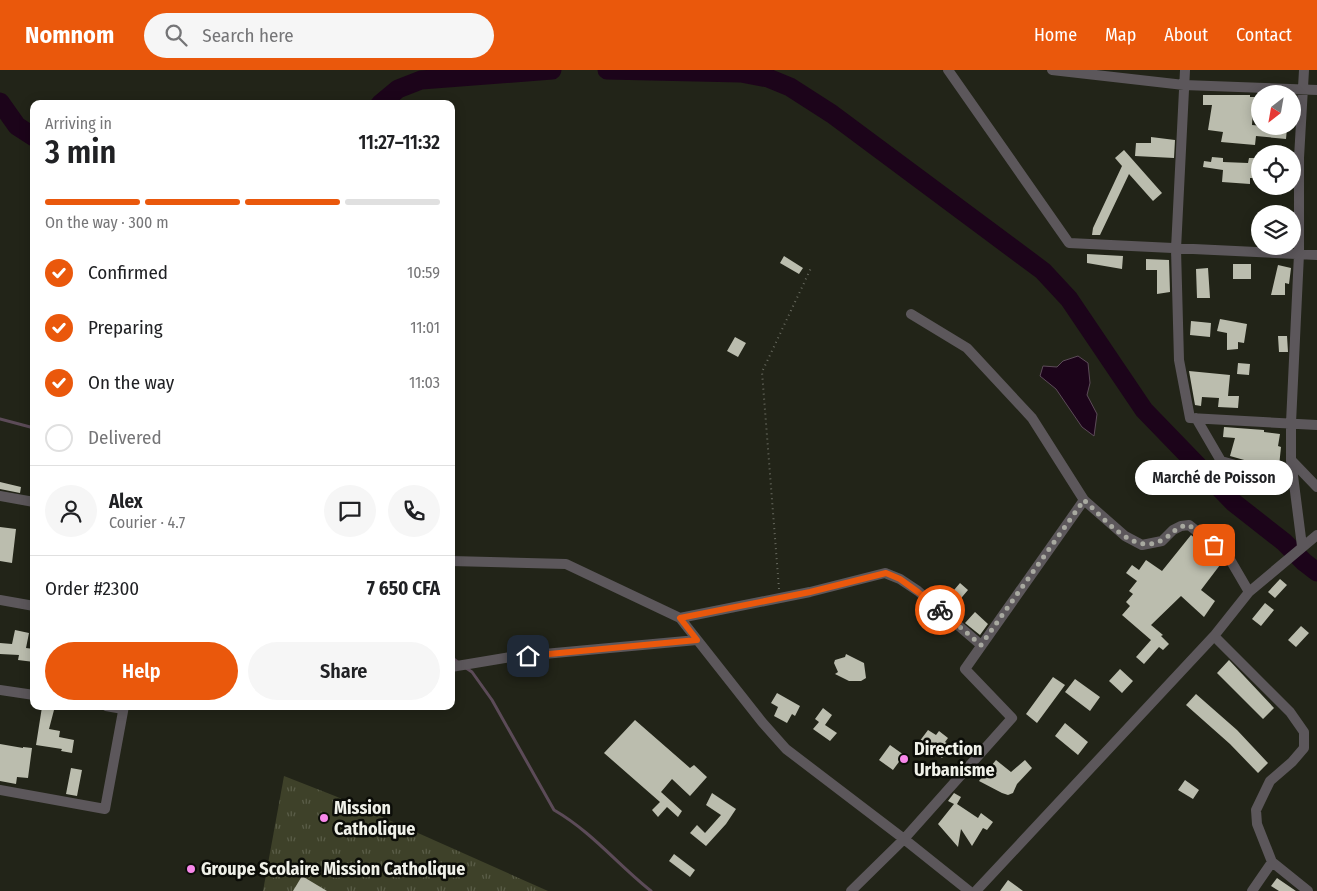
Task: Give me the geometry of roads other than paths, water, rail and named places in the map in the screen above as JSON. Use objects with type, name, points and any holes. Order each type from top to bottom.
[{"type":"street","points":[[948,70],[1069,243],[1251,252]]},
{"type":"street","points":[[1052,70],[1184,85],[1317,90]]},
{"type":"street","points":[[1185,70],[1176,249],[1179,360],[1190,418],[1317,425]]},
{"type":"street","points":[[1299,205],[1299,158],[1304,70]]},
{"type":"street","points":[[1301,254],[1317,255]]},
{"type":"street","points":[[1299,255],[1291,460],[1302,546]]},
{"type":"street","points":[[911,314],[967,348],[1032,418],[1084,500],[1125,536],[1142,545],[1162,541],[1173,530],[1189,525],[1228,556],[1249,592]]},
{"type":"street","points":[[1196,418],[1222,460],[1261,472],[1293,473]]},
{"type":"street","points":[[1291,460],[1317,487]]},
{"type":"street","points":[[0,496],[30,501]]},
{"type":"street","points":[[851,891],[904,839],[1012,718],[965,669],[1084,500]]},
{"type":"street","points":[[976,891],[1214,636],[1249,592],[1317,535]]},
{"type":"street","points":[[455,562],[566,564],[680,618],[762,722],[786,749],[969,891]]},
{"type":"street","points":[[680,618],[779,598],[886,573],[900,579],[918,592],[981,645]]},
{"type":"street","points":[[0,600],[30,605]]},
{"type":"street","points":[[1214,636],[1290,712],[1304,732],[1304,748],[1292,762],[1270,781],[1256,810],[1257,824],[1272,862],[1308,891]]},
{"type":"street","points":[[455,666],[511,657],[697,640]]},
{"type":"street","points":[[0,690],[30,695]]},
{"type":"street","points":[[0,790],[105,809],[123,710]]},
{"type":"street","points":[[1252,891],[1272,862]]},
{"type":"waterway","points":[[385,100],[398,89],[421,80],[552,70]]},
{"type":"waterway","points":[[607,70],[741,73],[768,78],[790,87],[832,114],[1043,271],[1069,299],[1144,410],[1233,502],[1284,542],[1317,572]]},
{"type":"waterway","points":[[0,102],[17,126],[30,134]]},
{"type":"waterway","points":[[0,419],[30,427]]},
{"type":"waterway","points":[[455,660],[459,663]]},
{"type":"waterway","points":[[466,668],[472,672],[492,700],[554,810],[592,838],[651,891]]},
{"type":"place","name":"Marché de Poisson","points":[[1214,545]]},
{"type":"place","name":"Direction Urbanisme","points":[[904,759]]},
{"type":"place","name":"Mission Catholique","points":[[324,818]]},
{"type":"place","name":"Groupe Scolaire Mission Catholique","points":[[191,869]]}]
